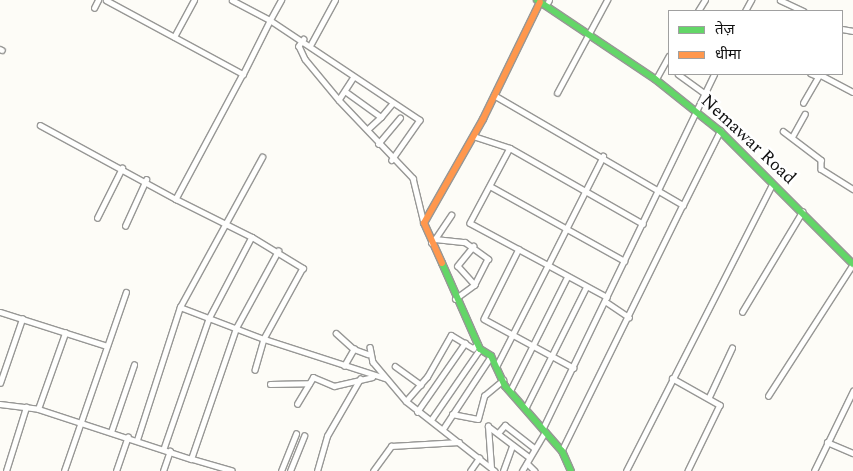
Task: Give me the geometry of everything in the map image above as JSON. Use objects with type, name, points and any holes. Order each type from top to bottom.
[{"type":"main road","name":"Nemawar Road","points":[[544,1],[656,77],[696,109],[764,170],[853,258]]},
{"type":"main road","points":[[544,1],[473,136],[424,223],[456,299],[479,346],[491,356],[503,380],[525,410],[562,451],[571,471]]},
{"type":"main road","name":"Nemawar Road","points":[[696,109],[764,170],[772,183],[853,264]]},
{"type":"street","points":[[94,8],[98,0]]},
{"type":"street","points":[[106,0],[243,74]]},
{"type":"street","points":[[174,37],[194,0]]},
{"type":"street","points":[[232,0],[312,44],[392,104],[421,121],[392,160]]},
{"type":"street","points":[[176,199],[281,0]]},
{"type":"street","points":[[312,44],[335,0]]},
{"type":"street","points":[[557,93],[588,31],[607,0]]},
{"type":"street","points":[[780,0],[802,10]]},
{"type":"street","points":[[304,39],[299,46],[304,59],[338,100],[368,129],[392,160],[417,184],[424,223]]},
{"type":"street","points":[[656,77],[668,58]]},
{"type":"street","points":[[664,64],[668,67]]},
{"type":"street","points":[[679,75],[704,93]]},
{"type":"street","points":[[522,471],[574,368],[643,224],[658,188],[713,75]]},
{"type":"street","points":[[803,103],[818,75],[853,92]]},
{"type":"street","points":[[338,100],[354,77]]},
{"type":"street","points":[[345,91],[380,117]]},
{"type":"street","points":[[494,96],[603,156],[683,205]]},
{"type":"street","points":[[368,129],[392,104]]},
{"type":"street","points":[[792,137],[806,114]]},
{"type":"street","points":[[378,144],[400,118]]},
{"type":"street","points":[[40,125],[146,180],[176,199],[278,251],[303,268],[264,339],[255,370]]},
{"type":"street","points":[[562,451],[720,131]]},
{"type":"street","points":[[783,131],[821,160],[821,169],[853,189]]},
{"type":"street","points":[[473,136],[510,148],[587,189],[643,224]]},
{"type":"street","points":[[510,148],[470,223],[586,287],[606,299],[629,317]]},
{"type":"street","points":[[497,365],[514,336],[565,228],[603,156]]},
{"type":"street","points":[[137,440],[180,307],[262,157]]},
{"type":"street","points":[[97,218],[122,168]]},
{"type":"street","points":[[125,226],[146,180]]},
{"type":"street","points":[[626,471],[772,183]]},
{"type":"street","points":[[490,186],[625,261]]},
{"type":"street","points":[[742,312],[802,211]]},
{"type":"street","points":[[452,215],[433,241],[474,246],[488,260],[475,285],[456,299]]},
{"type":"street","points":[[164,449],[209,319],[252,237]]},
{"type":"street","points":[[474,246],[458,266],[475,285]]},
{"type":"street","points":[[520,249],[484,319],[574,368]]},
{"type":"street","points":[[191,459],[236,328],[278,251]]},
{"type":"street","points":[[768,396],[853,264]]},
{"type":"street","points":[[510,391],[567,277]]},
{"type":"street","points":[[525,410],[586,287]]},
{"type":"street","points":[[64,471],[126,292]]},
{"type":"street","points":[[180,307],[372,377]]},
{"type":"street","points":[[0,312],[108,346]]},
{"type":"street","points":[[0,383],[22,319]]},
{"type":"street","points":[[38,408],[65,333]]},
{"type":"street","points":[[336,333],[354,349],[368,354],[385,378],[417,412],[431,420],[496,471]]},
{"type":"street","points":[[406,401],[421,385],[451,335],[473,348],[479,346]]},
{"type":"street","points":[[417,412],[465,343]]},
{"type":"street","points":[[431,420],[479,346]]},
{"type":"street","points":[[368,354],[370,347]]},
{"type":"street","points":[[709,397],[732,348]]},
{"type":"street","points":[[344,366],[354,349]]},
{"type":"street","points":[[443,429],[491,356]]},
{"type":"street","points":[[111,432],[134,364]]},
{"type":"street","points":[[395,366],[421,385]]},
{"type":"street","points":[[297,404],[309,382],[315,376],[334,386],[372,377],[385,378]]},
{"type":"street","points":[[672,378],[709,397],[720,407],[688,471]]},
{"type":"street","points":[[317,471],[327,436],[360,379]]},
{"type":"street","points":[[452,414],[478,419],[484,396],[503,380]]},
{"type":"street","points":[[270,384],[309,382]]},
{"type":"street","points":[[814,471],[853,391]]},
{"type":"street","points":[[0,404],[38,408],[232,471]]},
{"type":"street","points":[[6,471],[26,407]]},
{"type":"street","points":[[499,432],[505,425],[533,447]]},
{"type":"street","points":[[491,468],[488,426],[499,432],[512,446],[529,457]]},
{"type":"street","points":[[281,471],[296,434]]},
{"type":"street","points":[[290,471],[304,436]]},
{"type":"street","points":[[116,471],[128,437]]},
{"type":"street","points":[[373,471],[391,446],[460,442]]},
{"type":"street","points":[[827,442],[853,453]]},
{"type":"street","points":[[503,471],[512,446]]},
{"type":"street","points":[[164,471],[170,451]]},
{"type":"street","points":[[470,471],[479,458]]},
{"type":"street","points":[[527,463],[535,471]]},
{"type":"traffic: fast","points":[[537,0],[655,79],[720,131],[853,264]]},
{"type":"traffic: fast","points":[[442,263],[480,349],[491,356],[505,386],[562,451],[571,471]]},
{"type":"traffic: slow","points":[[442,263],[424,223],[483,119],[540,2]]}]
